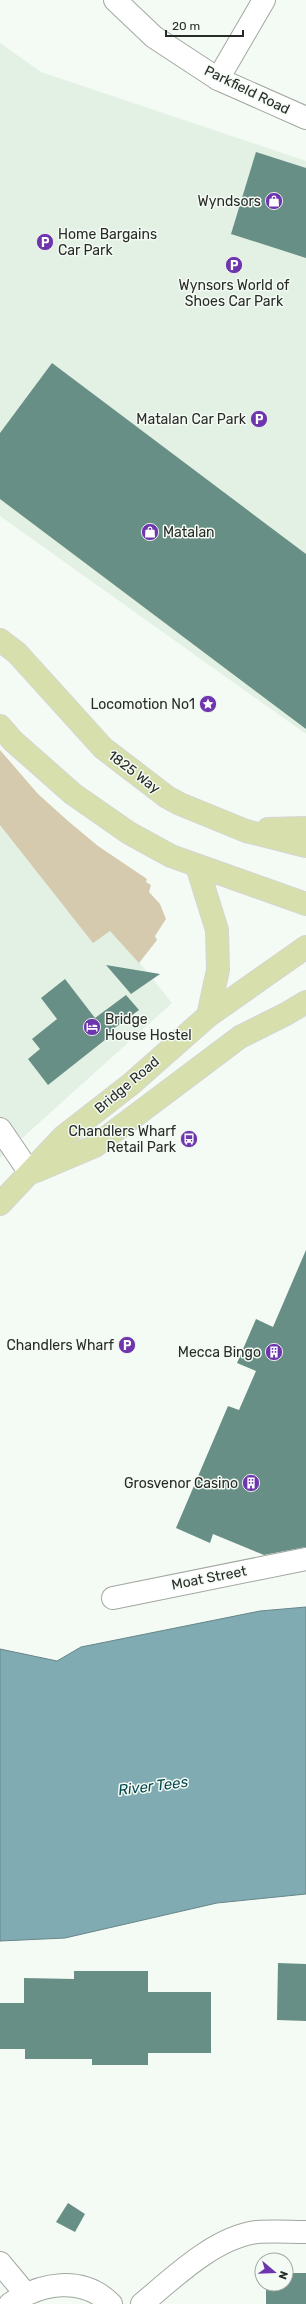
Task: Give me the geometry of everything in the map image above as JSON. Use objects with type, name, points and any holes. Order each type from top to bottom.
[{"type":"main road","name":"1825 Way","points":[[0,640],[16,653],[103,748],[180,804],[246,830],[306,846]]},
{"type":"main road","points":[[0,726],[13,741],[73,794],[129,833],[171,856],[306,904]]},
{"type":"main road","points":[[246,830],[306,828]]},
{"type":"main road","points":[[197,866],[217,930],[218,970],[208,1016]]},
{"type":"main road","name":"Bridge Road","points":[[0,1204],[63,1137],[131,1084],[208,1016],[306,947]]},
{"type":"main road","name":"Bridge Road","points":[[30,1173],[95,1146],[240,1037],[286,1014],[306,1002]]},
{"type":"street","name":"Parkfield Road","points":[[115,0],[154,37],[218,79],[306,118]]},
{"type":"street","points":[[218,79],[264,0]]},
{"type":"street","points":[[0,1129],[30,1173]]},
{"type":"street","name":"Moat Street","points":[[113,1598],[306,1559]]},
{"type":"street","points":[[142,2304],[181,2271],[229,2240],[257,2232],[306,2232]]},
{"type":"street","points":[[0,2263],[18,2298],[47,2286],[69,2285],[90,2290],[111,2304]]},
{"type":"shaded area","points":[[0,43],[41,72],[306,161],[306,734],[0,516]]},
{"type":"shaded area","points":[[0,750],[38,794],[68,821],[98,846],[147,879],[146,882],[151,885],[149,892],[160,904],[166,919],[155,936],[157,940],[139,963],[110,931],[93,943],[0,825]]},
{"type":"shaded area","points":[[0,789],[172,1003],[0,1158]]},
{"type":"water","name":"River Tees","points":[[306,1607],[306,1894],[217,1903],[65,1938],[0,1941],[0,1649],[57,1661],[81,1647],[260,1611]]},
{"type":"building","name":"Wyndsors","points":[[256,152],[306,168],[306,258],[231,234]]},
{"type":"building","points":[[52,363],[306,554],[306,729],[0,499],[0,433]]},
{"type":"building","points":[[106,965],[160,974],[131,994]]},
{"type":"building","name":"Bridge House Hostel","points":[[65,979],[95,1018],[126,995],[139,1010],[113,1029],[115,1032],[48,1085],[28,1059],[40,1049],[32,1039],[57,1019],[41,998]]},
{"type":"building","name":"Grosvenor Casino","points":[[306,1250],[306,1547],[264,1555],[213,1534],[210,1543],[176,1528],[228,1406],[239,1410],[256,1371],[237,1363],[256,1319],[273,1327]]},
{"type":"building","points":[[278,1963],[306,1964],[306,2021],[277,2020]]},
{"type":"building","points":[[74,1971],[148,1971],[148,1992],[211,1992],[211,2053],[148,2053],[148,2065],[92,2065],[92,2059],[25,2059],[25,2049],[0,2049],[0,2003],[24,2003],[24,1978],[74,1979]]},
{"type":"building","points":[[68,2203],[85,2214],[75,2232],[56,2222]]},
{"type":"building","points":[[294,2273],[306,2273],[306,2304],[266,2304],[266,2292],[294,2292]]},
{"type":"place","name":"Wyndsors","points":[[274,201]]},
{"type":"place","name":"Home Bargains Car Park","points":[[45,242]]},
{"type":"place","name":"Wynsors World of Shoes Car Park","points":[[234,265]]},
{"type":"place","name":"Matalan Car Park","points":[[259,419]]},
{"type":"place","name":"Matalan","points":[[150,532]]},
{"type":"place","name":"Locomotion No1","points":[[208,704]]},
{"type":"place","name":"Bridge House Hostel","points":[[92,1027]]},
{"type":"place","name":"Chandlers Wharf Retail Park","points":[[189,1139]]},
{"type":"place","name":"Chandlers Wharf","points":[[127,1345]]},
{"type":"place","name":"Mecca Bingo","points":[[274,1352]]},
{"type":"place","name":"Grosvenor Casino","points":[[251,1483]]}]
